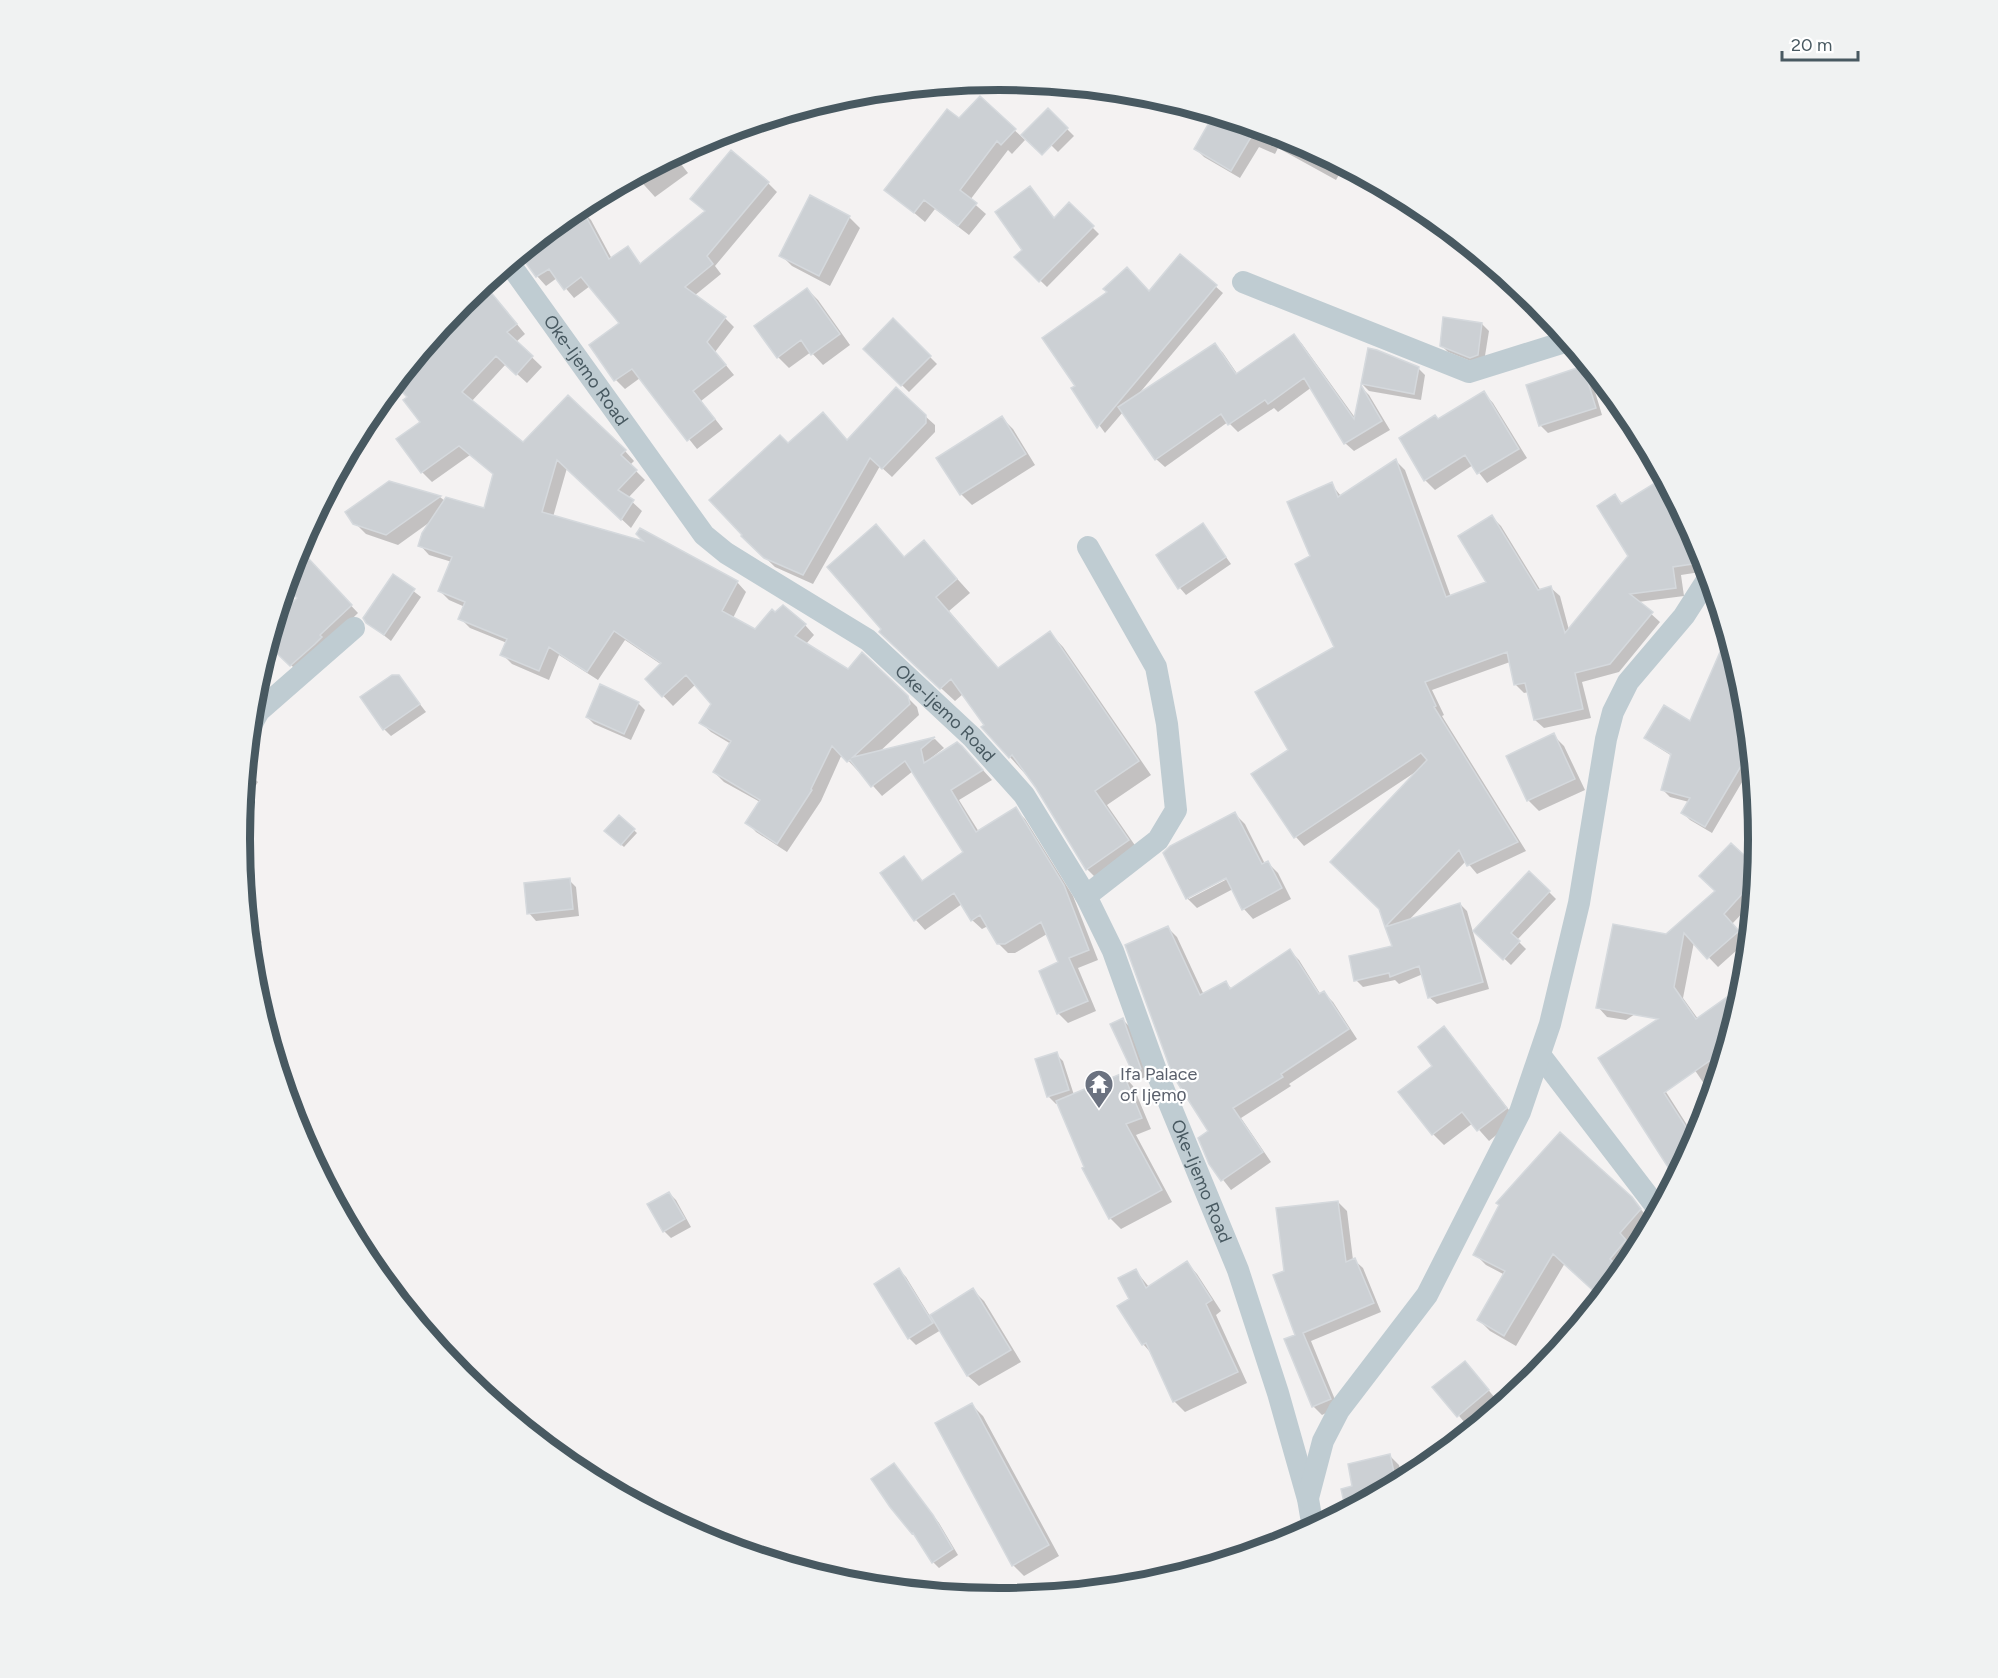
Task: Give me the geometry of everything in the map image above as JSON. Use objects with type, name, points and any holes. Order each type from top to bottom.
[{"type":"street","name":"Oke-Ijemo Road","points":[[513,269],[705,535],[726,553],[868,640],[964,729],[1024,795],[1086,896],[1113,951],[1158,1076],[1238,1270],[1278,1393],[1311,1519]]},
{"type":"street","points":[[1243,282],[1469,372],[1560,343]]},
{"type":"street","points":[[1086,896],[1158,840],[1176,810],[1167,724],[1156,667],[1088,547]]},
{"type":"street","points":[[1308,1500],[1323,1441],[1339,1410],[1427,1295],[1520,1112],[1550,1024],[1579,903],[1606,739],[1613,712],[1628,682],[1684,616],[1703,586]]},
{"type":"street","points":[[262,708],[354,628]]},
{"type":"street","points":[[1540,1055],[1654,1203]]},
{"type":"building","points":[[980,96],[1016,129],[1001,145],[997,141],[960,190],[977,203],[958,226],[924,200],[914,213],[884,190],[947,109],[959,118]]},
{"type":"building","points":[[1048,108],[1068,128],[1042,155],[1021,135]]},
{"type":"building","points":[[1210,121],[1252,135],[1231,171],[1194,149]]},
{"type":"building","points":[[731,150],[769,182],[707,256],[713,264],[685,287],[726,317],[707,342],[726,365],[693,391],[715,419],[687,441],[632,369],[614,381],[589,345],[619,323],[581,277],[564,290],[549,269],[536,277],[524,260],[585,215],[609,259],[628,246],[640,264],[705,211],[690,199]]},
{"type":"building","points":[[1030,186],[1054,218],[1069,202],[1094,226],[1039,282],[1014,257],[1022,250],[995,212]]},
{"type":"building","points":[[810,195],[850,216],[819,276],[779,256]]},
{"type":"building","points":[[1180,254],[1217,285],[1097,428],[1071,388],[1075,386],[1042,338],[1107,292],[1103,289],[1127,267],[1149,291]]},
{"type":"building","points":[[807,288],[840,334],[811,355],[801,340],[777,358],[754,326]]},
{"type":"building","points":[[489,290],[517,324],[507,332],[533,356],[516,375],[496,356],[462,392],[523,442],[568,395],[626,450],[621,455],[637,470],[618,490],[634,500],[621,520],[557,460],[542,512],[643,541],[636,534],[640,528],[738,581],[722,611],[755,629],[772,609],[775,612],[783,605],[806,624],[795,636],[848,669],[862,652],[908,696],[910,704],[853,757],[935,737],[921,749],[924,763],[957,742],[962,746],[983,770],[951,790],[976,832],[1016,807],[1064,885],[1089,950],[1069,958],[1088,1001],[1057,1014],[1039,971],[1058,962],[1041,922],[1005,944],[997,944],[980,915],[971,921],[954,893],[914,921],[880,873],[904,856],[922,881],[963,852],[905,761],[871,787],[850,760],[847,762],[832,746],[812,790],[777,844],[745,823],[760,800],[713,772],[731,741],[699,723],[711,704],[686,675],[662,697],[645,679],[661,663],[614,631],[587,672],[549,647],[539,671],[500,655],[507,639],[458,619],[465,602],[438,591],[452,557],[418,546],[422,533],[446,497],[484,508],[493,474],[459,446],[421,473],[396,439],[420,422],[403,400],[407,397],[400,390],[405,383],[436,345]]},
{"type":"building","points":[[1443,317],[1482,323],[1478,355],[1470,358],[1440,346]]},
{"type":"building","points":[[893,318],[931,356],[901,386],[863,349]]},
{"type":"building","points":[[1294,334],[1354,419],[1361,385],[1382,421],[1344,444],[1304,378],[1268,404],[1265,400],[1228,425],[1221,414],[1155,460],[1118,407],[1215,343],[1236,374]]},
{"type":"building","points":[[1368,348],[1419,367],[1414,394],[1361,384]]},
{"type":"building","points":[[1580,367],[1585,374],[1596,408],[1539,426],[1526,385]]},
{"type":"building","points":[[896,387],[926,415],[926,423],[882,469],[870,458],[803,575],[764,558],[709,500],[780,435],[788,443],[823,412],[847,440]]},
{"type":"building","points":[[1484,391],[1519,449],[1477,474],[1465,455],[1424,481],[1399,438],[1435,415],[1438,419]]},
{"type":"building","points":[[1002,416],[1026,454],[960,495],[936,458]]},
{"type":"building","points":[[1396,459],[1446,597],[1486,582],[1458,536],[1492,515],[1538,590],[1551,586],[1565,633],[1628,556],[1597,506],[1615,494],[1621,504],[1657,482],[1695,564],[1673,567],[1676,588],[1630,594],[1653,612],[1610,664],[1575,673],[1583,709],[1534,720],[1525,683],[1514,685],[1507,652],[1425,682],[1436,706],[1434,707],[1518,842],[1467,866],[1459,850],[1385,927],[1379,909],[1330,862],[1427,760],[1421,753],[1294,838],[1251,774],[1288,750],[1255,692],[1334,647],[1295,564],[1310,556],[1287,502],[1332,482],[1338,497]]},
{"type":"building","points":[[389,481],[441,496],[386,535],[353,524],[345,512]]},
{"type":"building","points":[[1203,523],[1226,557],[1178,589],[1156,555]]},
{"type":"building","points":[[876,524],[904,557],[924,540],[957,579],[936,597],[998,668],[1050,631],[1139,761],[1095,791],[1129,840],[1086,870],[1036,788],[1012,755],[1009,758],[981,727],[984,725],[951,679],[940,689],[879,632],[881,629],[827,567]]},
{"type":"building","points":[[309,559],[352,605],[320,635],[322,637],[315,644],[290,666],[274,651],[287,608],[297,598],[292,593],[302,566]]},
{"type":"building","points":[[393,574],[415,589],[384,635],[366,623],[363,618]]},
{"type":"building","points":[[1722,647],[1734,693],[1744,767],[1741,766],[1705,827],[1681,813],[1690,798],[1661,790],[1671,754],[1644,738],[1664,705],[1690,721]]},
{"type":"building","points":[[392,675],[399,675],[420,704],[383,730],[360,697]]},
{"type":"building","points":[[600,684],[639,702],[624,734],[586,717]]},
{"type":"building","points":[[1554,733],[1575,779],[1527,801],[1506,756]]},
{"type":"building","points":[[1235,812],[1262,864],[1268,861],[1282,888],[1242,910],[1226,878],[1186,899],[1163,853],[1170,846]]},
{"type":"building","points":[[619,815],[635,829],[621,845],[604,831]]},
{"type":"building","points":[[1731,843],[1747,858],[1746,890],[1724,914],[1739,931],[1707,959],[1684,933],[1674,987],[1696,1019],[1732,994],[1715,1057],[1664,1093],[1689,1131],[1670,1171],[1598,1058],[1658,1019],[1596,1008],[1613,924],[1666,934],[1715,891],[1699,876]]},
{"type":"building","points":[[1529,871],[1550,891],[1511,933],[1520,941],[1503,960],[1473,931]]},
{"type":"building","points":[[570,878],[573,909],[527,914],[524,883]]},
{"type":"building","points":[[1460,903],[1483,982],[1428,998],[1419,966],[1390,977],[1389,973],[1354,981],[1349,956],[1392,946],[1385,927]]},
{"type":"building","points":[[1168,926],[1200,995],[1226,981],[1230,989],[1290,949],[1319,994],[1324,991],[1349,1029],[1281,1074],[1283,1077],[1233,1108],[1263,1152],[1221,1181],[1209,1164],[1198,1138],[1208,1131],[1173,1076],[1125,945]]},
{"type":"building","points":[[1123,1018],[1141,1069],[1133,1073],[1110,1024]]},
{"type":"building","points":[[1444,1026],[1507,1108],[1477,1131],[1462,1112],[1432,1135],[1398,1092],[1432,1066],[1418,1047]]},
{"type":"building","points":[[1057,1052],[1069,1090],[1047,1097],[1035,1059]]},
{"type":"building","points":[[1123,1073],[1142,1118],[1126,1124],[1162,1190],[1109,1219],[1082,1168],[1084,1167],[1056,1101]]},
{"type":"building","points":[[1560,1132],[1632,1197],[1641,1209],[1620,1233],[1626,1240],[1610,1259],[1615,1264],[1595,1292],[1553,1254],[1504,1336],[1477,1320],[1505,1271],[1473,1255],[1499,1205],[1496,1203]]},
{"type":"building","points":[[669,1192],[685,1219],[663,1232],[647,1204]]},
{"type":"building","points":[[1338,1201],[1346,1262],[1355,1258],[1374,1303],[1303,1333],[1331,1399],[1312,1407],[1284,1339],[1295,1335],[1273,1275],[1284,1271],[1276,1208]]},
{"type":"building","points":[[1187,1261],[1212,1300],[1206,1304],[1238,1372],[1173,1402],[1146,1343],[1142,1345],[1117,1306],[1129,1299],[1118,1278],[1136,1269],[1146,1288]]},
{"type":"building","points":[[899,1268],[933,1323],[908,1339],[874,1284]]},
{"type":"building","points":[[973,1288],[1011,1350],[967,1376],[930,1315]]},
{"type":"building","points":[[1465,1361],[1489,1390],[1457,1417],[1432,1387]]},
{"type":"building","points":[[972,1403],[1049,1545],[1012,1566],[935,1423]]},
{"type":"building","points":[[1390,1454],[1395,1475],[1344,1504],[1341,1489],[1352,1486],[1348,1464]]},
{"type":"building","points":[[894,1463],[933,1515],[953,1549],[932,1563],[913,1533],[890,1507],[871,1479]]},
{"type":"place","name":"Ifa Palace of Ijẹmọ","points":[[1099,1110]]}]
